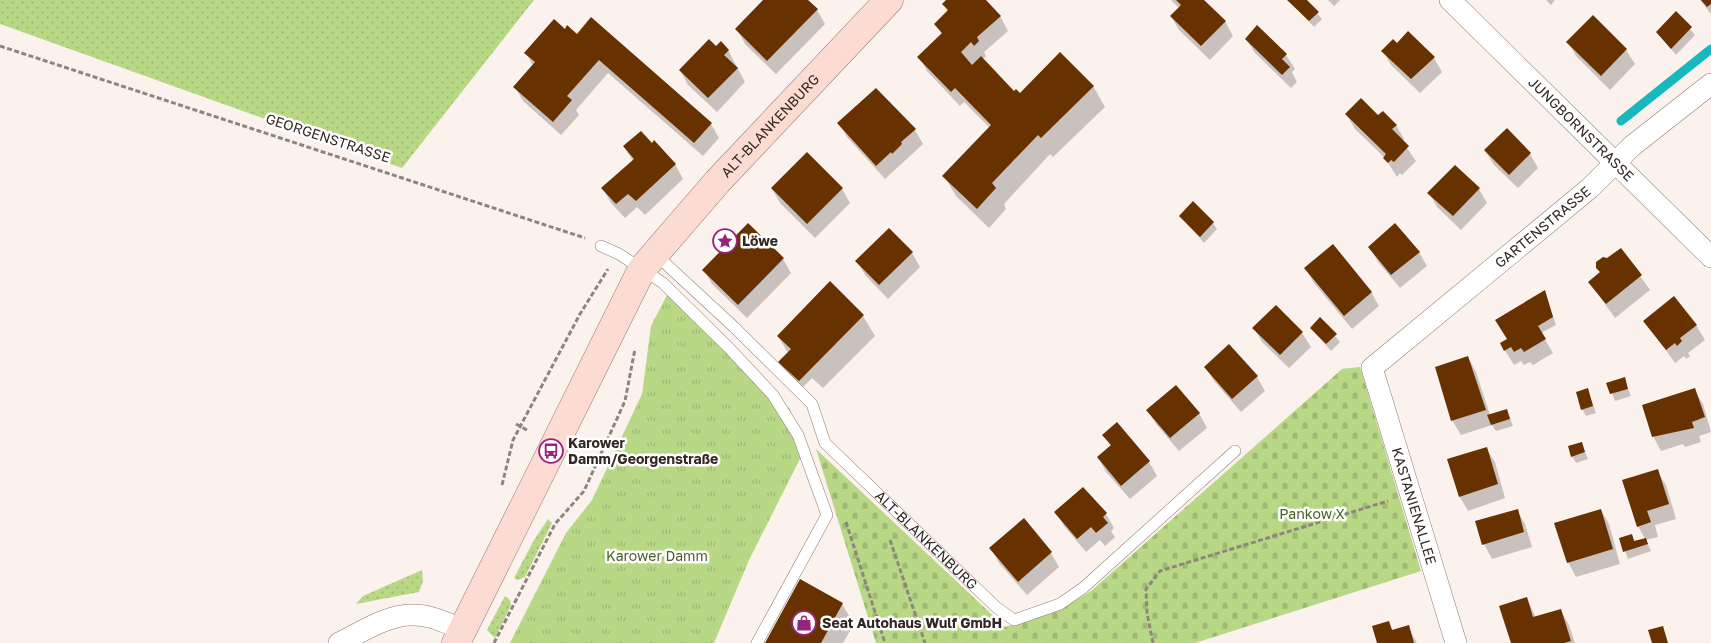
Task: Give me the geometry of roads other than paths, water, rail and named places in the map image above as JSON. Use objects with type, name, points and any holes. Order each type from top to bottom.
[{"type":"main road","name":"ALT-BLANKENBURG","points":[[648,261],[724,175],[889,0]]},
{"type":"main road","points":[[459,636],[648,261]]},
{"type":"street","name":"JUNGBORNSTRASSE","points":[[1450,0],[1711,257]]},
{"type":"street","name":"GARTENSTRASSE","points":[[1372,368],[1590,188],[1632,146],[1711,84]]},
{"type":"street","name":"KASTANIENALLEE","points":[[1372,368],[1456,643]]},
{"type":"street","points":[[339,643],[390,619],[410,614],[441,620],[459,636]]},
{"type":"lane","points":[[601,246],[619,254],[648,261],[666,286],[773,395],[798,435],[827,514],[757,643]]},
{"type":"lane","name":"ALT-BLANKENBURG","points":[[648,261],[734,327],[812,404],[825,443],[996,607],[1014,620],[1060,604],[1082,588],[1235,451]]},
{"type":"waterway","points":[[1621,121],[1711,49]]},
{"type":"place","name":"Löwe","points":[[725,241]]},
{"type":"place","name":"Karower Damm/Georgenstraße","points":[[551,451]]},
{"type":"place","name":"Seat Autohaus Wulf GmbH","points":[[804,623]]},
{"type":"park label","name":"Pankow X","points":[[1312,514]]},
{"type":"park label","name":"Karower Damm","points":[[657,556]]}]
